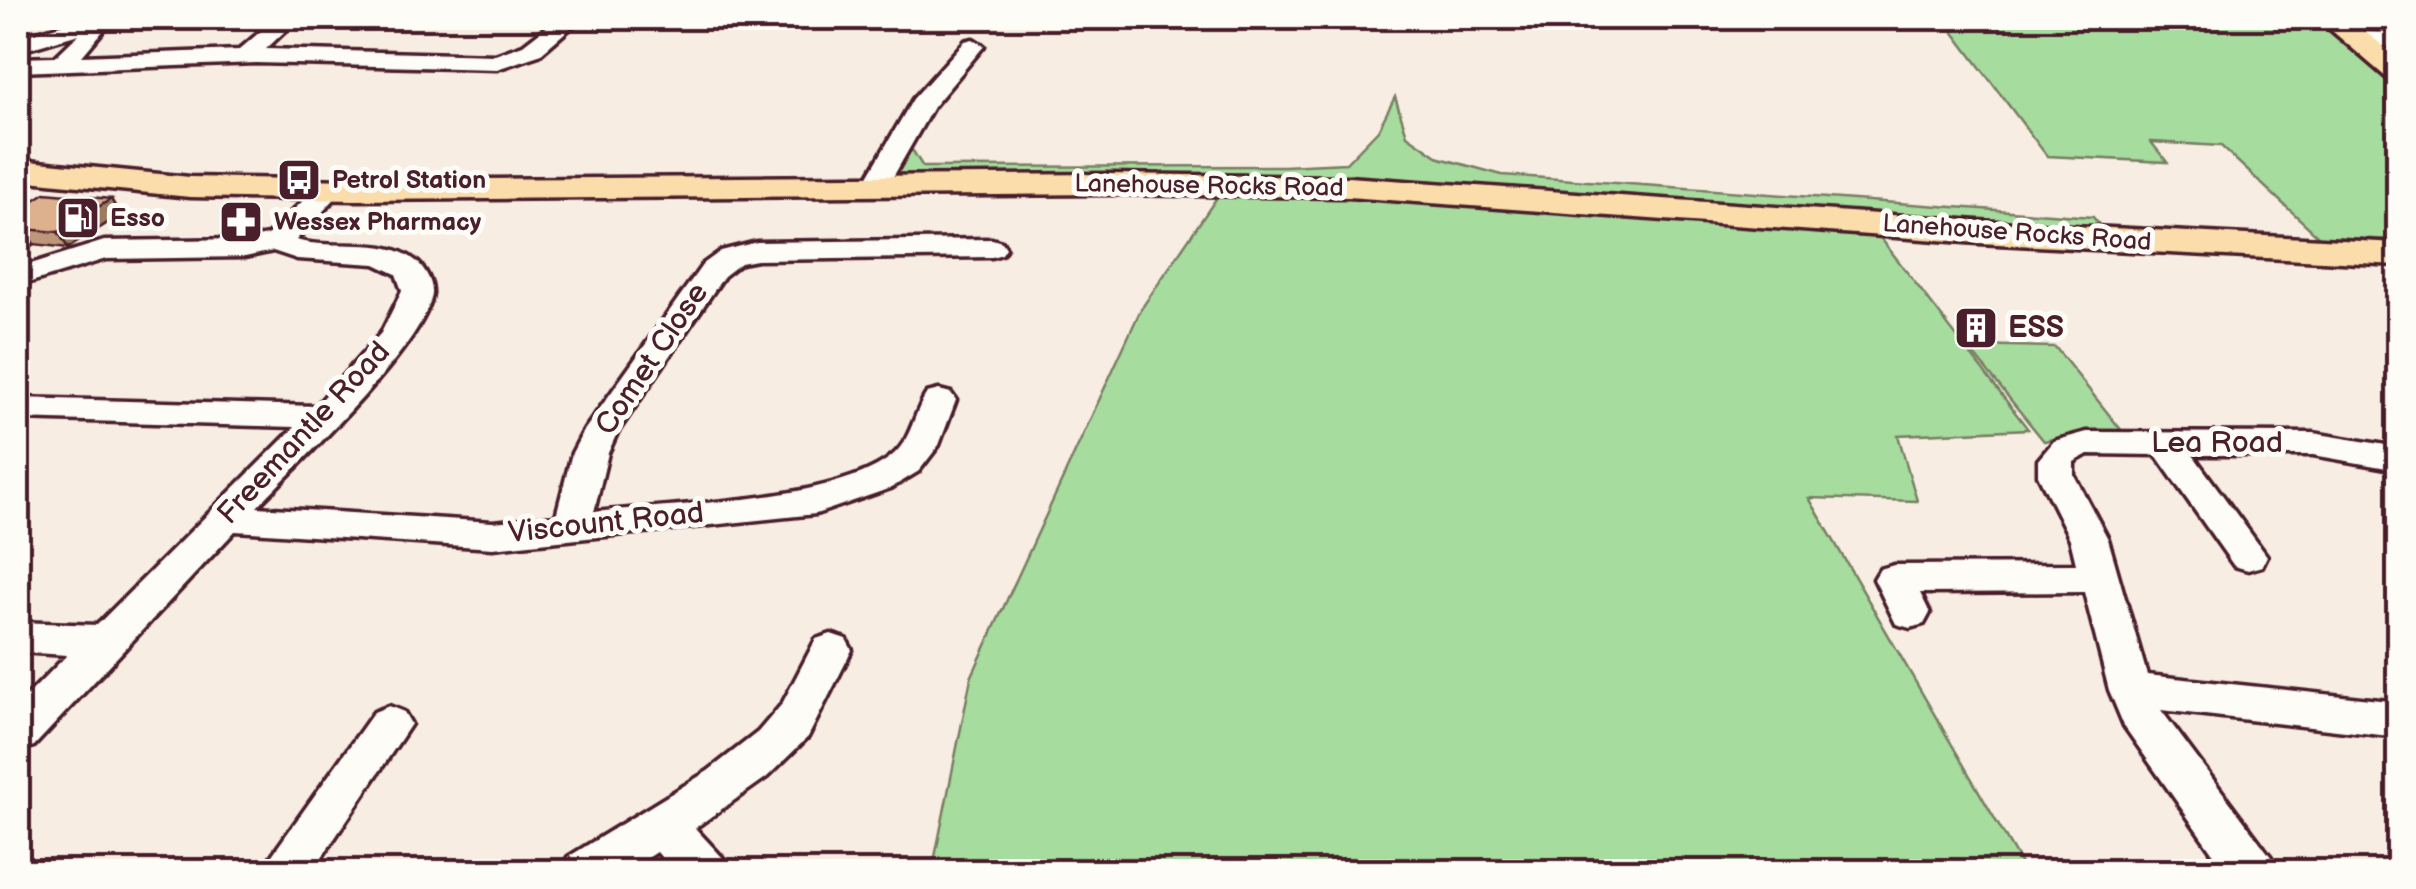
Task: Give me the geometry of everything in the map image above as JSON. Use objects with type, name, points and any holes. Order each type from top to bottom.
[{"type":"main road","points":[[2331,18],[2398,72]]},
{"type":"main road","name":"Lanehouse Rocks Road","points":[[18,170],[190,187],[331,189],[1348,187],[1978,232],[2398,254]]},
{"type":"street","points":[[245,56],[288,18]]},
{"type":"street","points":[[18,66],[245,56],[496,62],[531,50],[571,18]]},
{"type":"street","points":[[18,46],[91,22],[91,35],[59,65]]},
{"type":"street","points":[[2357,38],[2398,40]]},
{"type":"street","points":[[876,186],[922,104],[973,46]]},
{"type":"street","points":[[18,277],[104,250],[244,248],[280,241],[288,228],[331,189]]},
{"type":"street","name":"Freemantle Road","points":[[18,733],[323,416],[405,320],[416,298],[415,280],[403,267],[386,259],[296,250],[280,241]]},
{"type":"street","name":"Comet Close","points":[[572,526],[590,453],[600,432],[721,263],[757,251],[992,248]]},
{"type":"street","points":[[897,283],[907,250]]},
{"type":"street","name":"Viscount Road","points":[[226,518],[474,534],[832,498],[882,478],[906,463],[922,446],[939,400]]},
{"type":"street","points":[[18,408],[323,416]]},
{"type":"street","points":[[2166,443],[2248,556]]},
{"type":"street","name":"Lea Road","points":[[2100,578],[2088,539],[2056,475],[2056,460],[2075,445],[2313,444],[2398,458]]},
{"type":"street","points":[[1910,613],[1894,579],[2100,578],[2130,690],[2158,745],[2254,872]]},
{"type":"street","points":[[18,637],[106,641]]},
{"type":"street","points":[[585,872],[746,767],[780,739],[798,716],[831,650]]},
{"type":"street","points":[[2130,690],[2398,719]]},
{"type":"street","points":[[284,872],[389,724]]},
{"type":"street","points":[[660,822],[705,872]]},
{"type":"green space","points":[[1943,18],[2316,18],[2398,87],[2398,240],[2319,237],[2221,146],[2151,142],[2167,162],[2047,156]]},
{"type":"green space","points":[[1395,97],[1407,135],[1440,158],[1502,175],[2093,217],[2105,232],[1454,186],[901,178],[890,172],[904,151],[913,151],[923,167],[1346,163],[1378,130]]},
{"type":"green space","points":[[1224,187],[1876,232],[2028,429],[1898,435],[1917,501],[1809,498],[2025,871],[932,872],[971,678],[1141,309]]},
{"type":"green space","points":[[1966,345],[2055,347],[2126,436],[2076,434],[2044,441]]},
{"type":"building","points":[[45,193],[111,199],[58,232],[18,232],[18,210]]},
{"type":"place","name":"Petrol Station","points":[[299,180]]},
{"type":"place","name":"Esso","points":[[78,218]]},
{"type":"place","name":"Wessex Pharmacy","points":[[241,222]]},
{"type":"place","name":"ESS","points":[[1976,328]]}]
